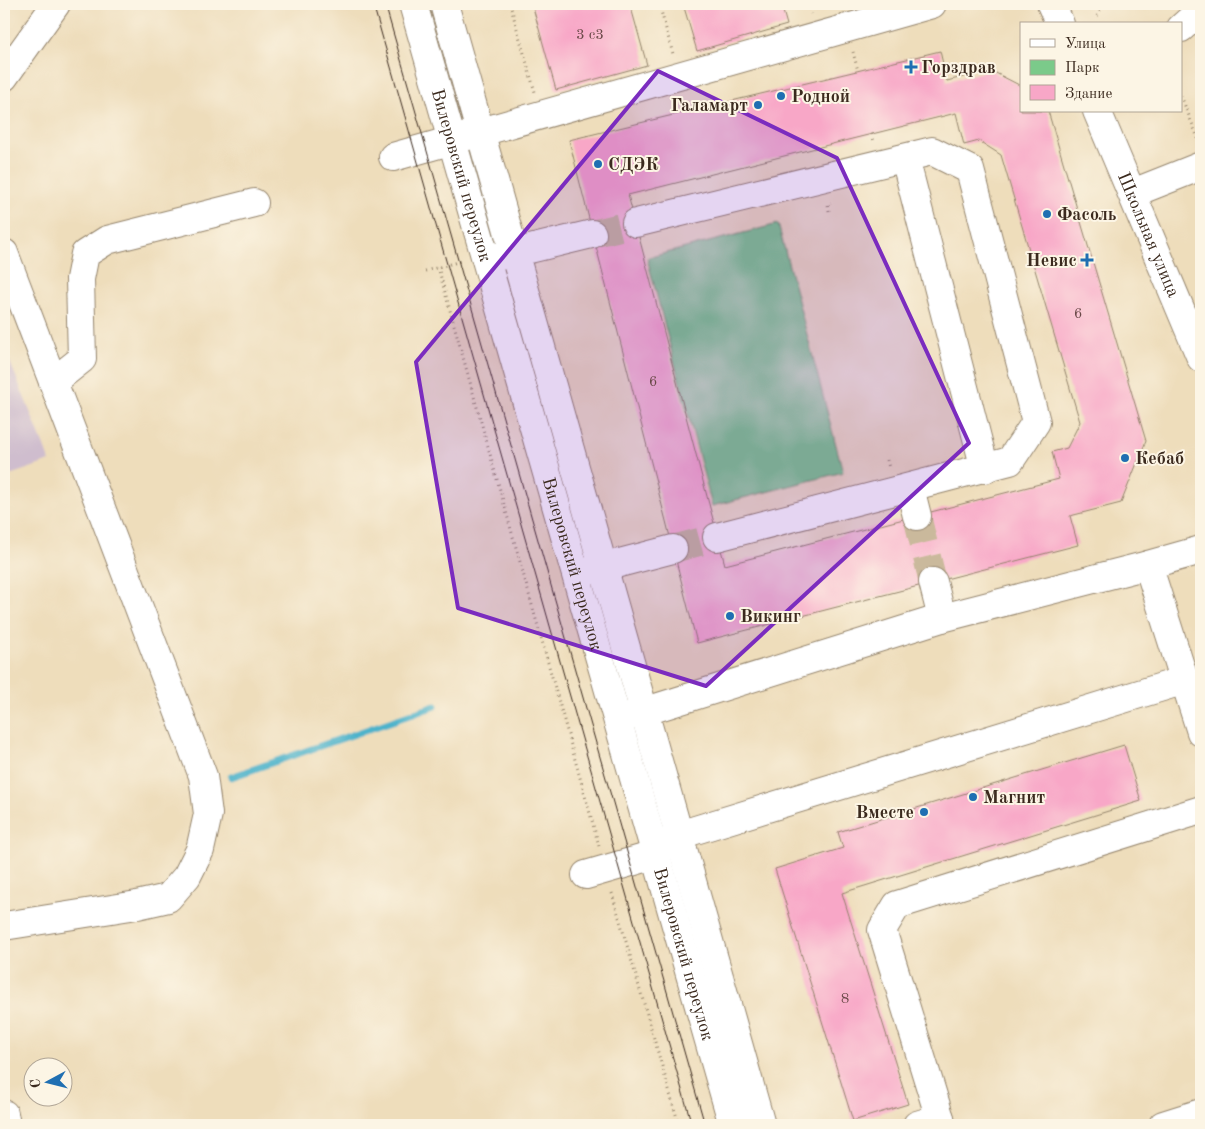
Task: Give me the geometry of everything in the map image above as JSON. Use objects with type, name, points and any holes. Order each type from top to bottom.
[{"type":"street","points":[[4,78],[56,4]]},
{"type":"street","name":"Вилеровский переулок","points":[[413,4],[452,140],[476,260],[644,712],[762,1125]]},
{"type":"street","name":"Вилеровский переулок","points":[[444,4],[515,253],[590,570],[617,720],[733,1125]]},
{"type":"street","points":[[393,156],[932,4]]},
{"type":"street","points":[[1051,4],[1059,22]]},
{"type":"street","points":[[1182,27],[1201,10]]},
{"type":"street","name":"Школьная улица","points":[[1097,112],[1201,358]]},
{"type":"street","points":[[636,223],[932,151],[970,170],[1036,422],[1010,461],[718,537]]},
{"type":"street","points":[[1133,193],[1200,155]]},
{"type":"street","points":[[905,158],[985,468]]},
{"type":"street","points":[[53,382],[82,359],[80,278],[85,254],[107,240],[254,203]]},
{"type":"street","points":[[476,260],[515,253],[592,234]]},
{"type":"street","points":[[4,253],[14,309],[53,382],[202,776],[208,814],[200,850],[187,876],[168,898],[137,905],[4,926]]},
{"type":"street","points":[[910,488],[917,516]]},
{"type":"street","points":[[590,570],[673,549]]},
{"type":"street","points":[[617,720],[942,618],[1201,550]]},
{"type":"street","points":[[1148,565],[1201,732]]},
{"type":"street","points":[[933,582],[942,618]]},
{"type":"street","points":[[596,872],[656,855],[679,835],[1185,680]]},
{"type":"street","points":[[933,1123],[882,930],[896,905],[1201,810]]},
{"type":"street","points":[[1163,1125],[1201,1113]]},
{"type":"street","points":[[4,1114],[6,1125]]},
{"type":"path","points":[[510,4],[542,114]]},
{"type":"path","points":[[659,4],[680,75]]},
{"type":"path","points":[[1097,16],[1104,4]]},
{"type":"path","points":[[1182,99],[1200,155]]},
{"type":"path","points":[[425,271],[476,260]]},
{"type":"path","points":[[438,267],[596,872],[679,1125]]},
{"type":"highlighted area","points":[[658,71],[837,158],[969,443],[706,686],[458,608],[416,362]]},
{"type":"shaded area","points":[[4,347],[50,461],[4,477]]},
{"type":"green space","points":[[778,224],[843,472],[712,506],[647,258]]},
{"type":"building","points":[[532,4],[630,4],[647,65],[556,90]]},
{"type":"building","points":[[683,4],[781,4],[787,25],[697,51]]},
{"type":"building","points":[[940,51],[947,81],[990,70],[1020,85],[1020,112],[1048,112],[1146,441],[1121,503],[1070,516],[1078,545],[697,643],[569,140]],"holes":[[[956,113],[964,145],[979,141],[1001,155],[1080,422],[1067,448],[1052,452],[1059,479],[725,565],[628,195]]]},
{"type":"building","points":[[1124,745],[1141,801],[842,893],[908,1104],[853,1121],[775,869],[843,848],[838,832]]},
{"type":"waterway","points":[[231,777],[435,706]]},
{"type":"tunnel","points":[[592,234],[636,223]]},
{"type":"tunnel","points":[[917,516],[933,582]]},
{"type":"tunnel","points":[[673,549],[717,537]]},
{"type":"tram line","points":[[373,4],[692,1125]]},
{"type":"tram line","points":[[385,4],[705,1125]]},
{"type":"place","name":"Горздрав","points":[[911,67]]},
{"type":"place","name":"Родной","points":[[781,96]]},
{"type":"place","name":"Галамарт","points":[[758,105]]},
{"type":"place","name":"СДЭК","points":[[598,164]]},
{"type":"place","name":"Фасоль","points":[[1047,214]]},
{"type":"place","name":"Невис","points":[[1087,260]]},
{"type":"place","name":"Кебаб","points":[[1125,458]]},
{"type":"place","name":"Викинг","points":[[730,616]]},
{"type":"place","name":"Магнит","points":[[973,797]]},
{"type":"place","name":"Вместе","points":[[924,812]]}]
